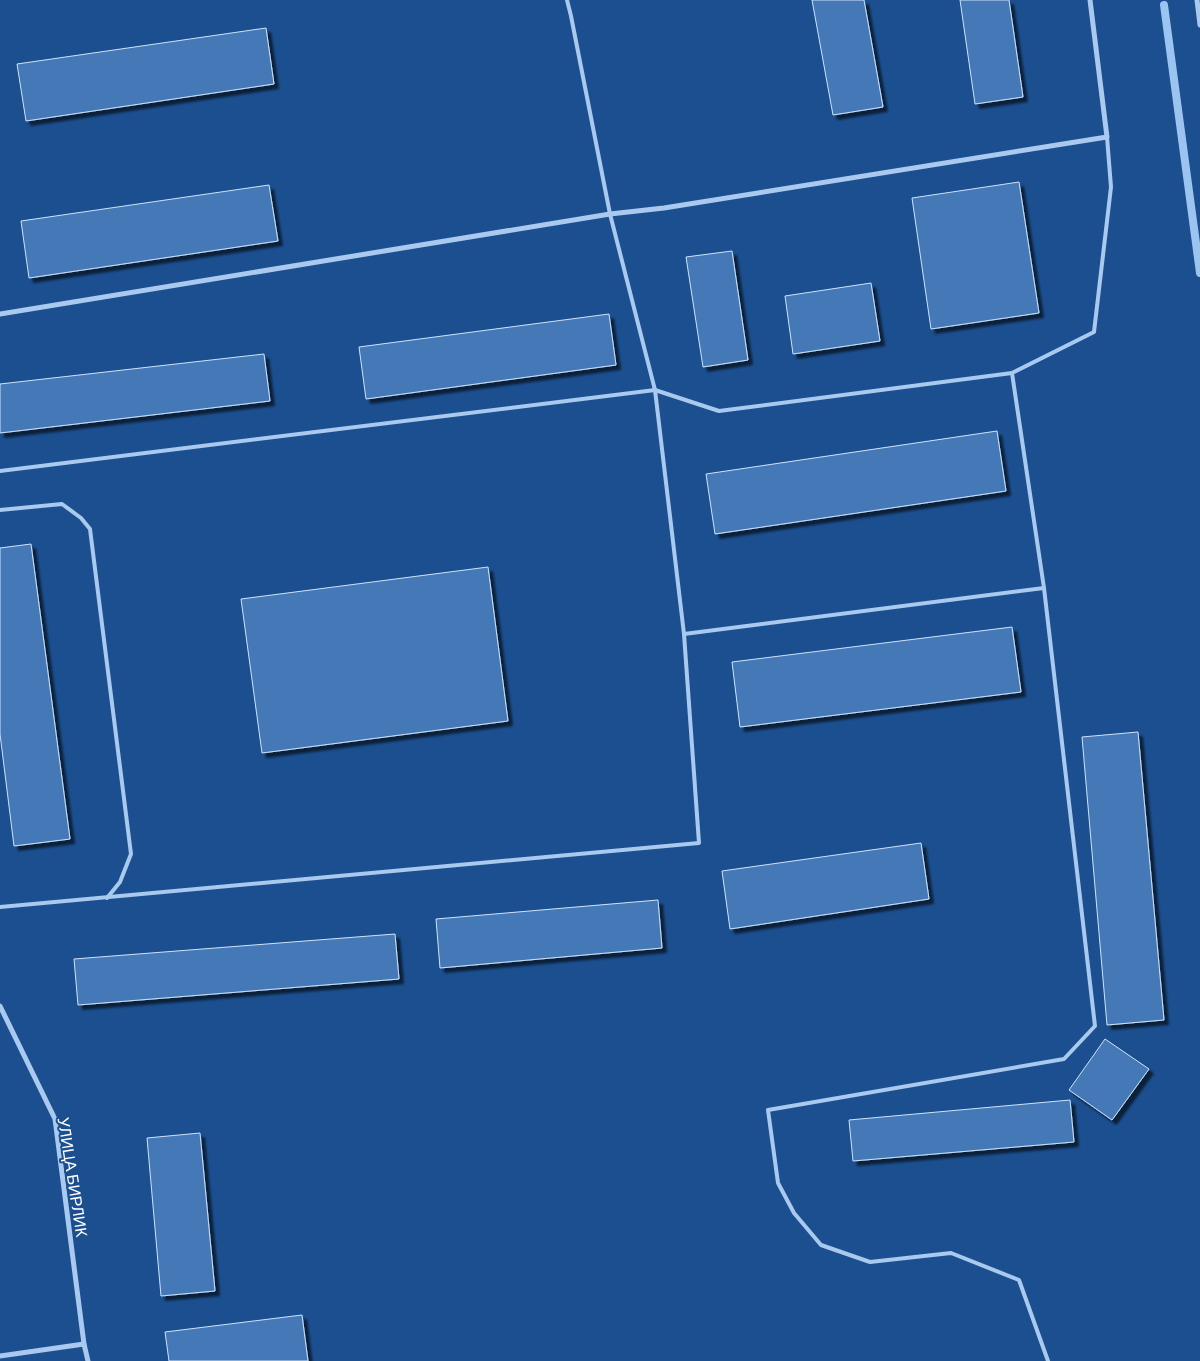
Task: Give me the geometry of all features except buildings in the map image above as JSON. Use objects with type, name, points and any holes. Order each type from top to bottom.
[{"type":"street","points":[[0,314],[610,214],[674,207],[1107,137],[1090,0]]},
{"type":"street","points":[[1197,0],[1200,25]]},
{"type":"street","name":"УЛИЦА БИРЛИК","points":[[0,1006],[55,1119],[84,1344],[88,1361]]},
{"type":"street","points":[[0,1356],[84,1344]]},
{"type":"lane","points":[[0,907],[699,843],[684,634],[655,390],[610,214],[567,0]]},
{"type":"lane","points":[[0,471],[655,390],[719,411],[1012,373],[1094,332],[1111,187],[1107,137]]},
{"type":"lane","points":[[1012,373],[1044,588],[1094,1026],[1064,1059],[768,1110],[778,1184],[794,1214],[822,1245],[870,1262],[951,1253],[1019,1280],[1048,1361]]},
{"type":"lane","points":[[0,510],[62,504],[81,518],[90,529],[131,854],[120,882],[107,898]]},
{"type":"lane","points":[[684,634],[1044,588]]},
{"type":"waterway","points":[[1164,5],[1200,273]]}]
